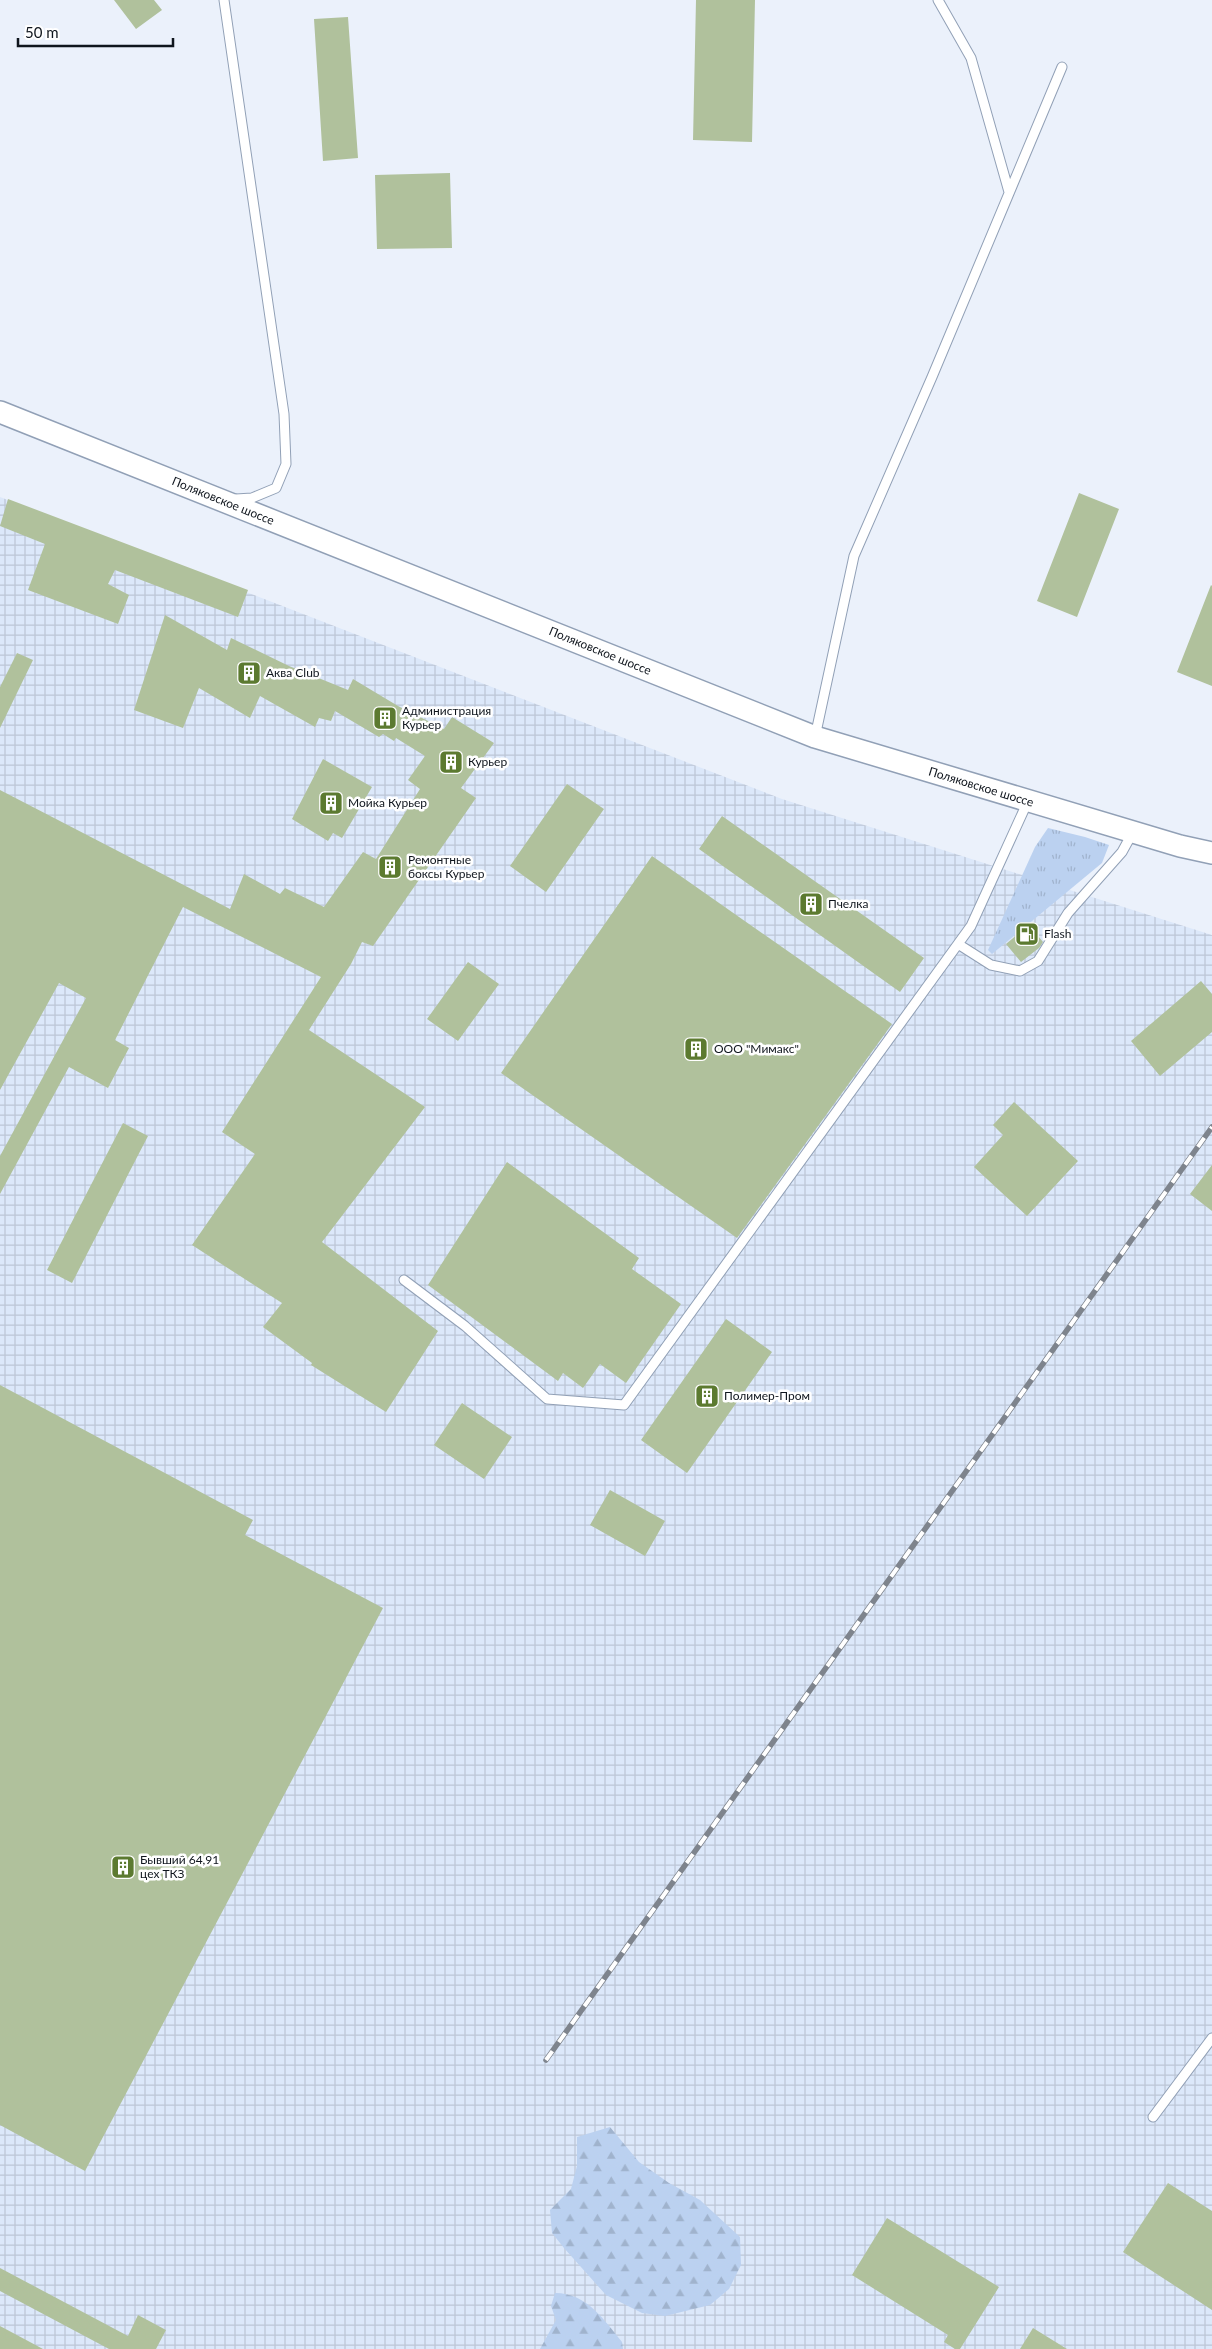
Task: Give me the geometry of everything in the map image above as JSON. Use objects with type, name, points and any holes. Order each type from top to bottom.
[{"type":"street","name":"Поляковское шоссе","points":[[0,412],[815,737],[1028,802],[1212,853]]},
{"type":"lane","points":[[220,500],[252,498],[276,488],[286,464],[284,414],[224,0]]},
{"type":"lane","points":[[938,0],[971,58],[1009,192]]},
{"type":"lane","points":[[815,737],[854,556],[1062,67]]},
{"type":"lane","points":[[404,1280],[465,1326],[547,1399],[624,1406],[971,926],[1028,802]]},
{"type":"lane","points":[[958,944],[991,965],[1020,971],[1038,961],[1068,913],[1122,852],[1133,832]]},
{"type":"lane","points":[[1153,2116],[1212,2038]]},
{"type":"shaded area","points":[[0,497],[782,799],[1212,935],[1212,2349],[0,2349]]},
{"type":"green space","points":[[1048,828],[1109,845],[1102,863],[992,954],[988,950],[1035,847]]},
{"type":"green space","points":[[610,2127],[639,2162],[669,2183],[700,2200],[740,2237],[741,2265],[729,2289],[710,2305],[665,2316],[642,2313],[606,2295],[552,2233],[550,2210],[571,2189],[577,2166],[577,2137]]},
{"type":"green space","points":[[555,2293],[566,2294],[576,2298],[594,2309],[622,2342],[623,2349],[540,2349],[556,2320],[551,2306]]},
{"type":"building","points":[[114,0],[154,0],[162,10],[136,29]]},
{"type":"building","points":[[696,0],[755,0],[752,142],[693,140]]},
{"type":"building","points":[[348,17],[358,158],[323,161],[314,19]]},
{"type":"building","points":[[450,173],[452,248],[377,249],[375,175]]},
{"type":"building","points":[[1079,493],[1119,509],[1077,617],[1037,601]]},
{"type":"building","points":[[8,499],[248,590],[238,617],[115,570],[108,584],[129,595],[118,624],[28,590],[45,544],[0,526]]},
{"type":"building","points":[[1212,586],[1212,686],[1177,672]]},
{"type":"building","points":[[165,615],[227,650],[231,638],[289,666],[348,690],[353,679],[398,706],[444,729],[452,717],[494,743],[461,788],[476,798],[373,946],[362,942],[351,964],[309,1030],[425,1107],[322,1242],[438,1331],[386,1412],[311,1365],[312,1363],[263,1327],[282,1303],[192,1245],[255,1154],[222,1132],[321,977],[183,907],[115,1040],[129,1048],[108,1088],[69,1067],[0,1194],[0,1156],[86,998],[59,983],[0,1090],[0,790],[230,909],[244,874],[280,894],[285,888],[324,907],[363,852],[376,859],[420,789],[408,780],[425,756],[396,738],[394,741],[383,734],[379,737],[335,711],[331,721],[319,718],[315,727],[260,696],[250,718],[199,688],[183,728],[134,710]]},
{"type":"building","points":[[17,653],[33,660],[0,728],[0,687]]},
{"type":"building","name":"Мойка Курьер","points":[[323,759],[372,787],[342,838],[333,833],[328,841],[292,819]]},
{"type":"building","points":[[567,784],[604,809],[546,892],[510,866]]},
{"type":"building","name":"Пчелка","points":[[722,816],[924,958],[900,992],[699,849]]},
{"type":"building","name":"ООО \"Мимакс\"","points":[[652,856],[892,1024],[737,1238],[501,1073]]},
{"type":"building","name":"Flash","points":[[1029,925],[1043,942],[1039,948],[1021,962],[1006,944]]},
{"type":"building","points":[[468,962],[499,984],[458,1041],[427,1019]]},
{"type":"building","points":[[1201,981],[1212,994],[1212,1032],[1160,1076],[1131,1041]]},
{"type":"building","points":[[1014,1102],[1078,1161],[1027,1216],[974,1167],[1003,1135],[993,1125]]},
{"type":"building","points":[[123,1123],[148,1136],[72,1283],[47,1270]]},
{"type":"building","points":[[507,1162],[639,1258],[632,1269],[681,1304],[626,1383],[600,1364],[583,1388],[563,1373],[558,1381],[428,1285]]},
{"type":"building","points":[[1212,1165],[1212,1211],[1190,1194]]},
{"type":"building","name":"Полимер-Пром","points":[[726,1319],[772,1352],[687,1473],[641,1440]]},
{"type":"building","name":"Бывший 64,91 цех ТКЗ","points":[[0,1385],[253,1520],[245,1535],[383,1608],[85,2171],[0,2125]]},
{"type":"building","points":[[462,1403],[512,1437],[484,1479],[434,1445]]},
{"type":"building","points":[[610,1490],[665,1521],[645,1556],[590,1525]]},
{"type":"building","points":[[1168,2183],[1212,2211],[1212,2310],[1123,2252]]},
{"type":"building","points":[[887,2218],[999,2287],[960,2349],[955,2349],[944,2342],[948,2335],[852,2275]]},
{"type":"building","points":[[0,2268],[128,2336],[138,2315],[166,2330],[156,2349],[109,2349],[0,2291]]},
{"type":"building","points":[[0,2326],[43,2349],[0,2349]]},
{"type":"building","points":[[1033,2328],[1067,2349],[1020,2349]]},
{"type":"railway","points":[[546,2060],[1212,1127]]},
{"type":"place","name":"Аква Club","points":[[249,673]]},
{"type":"place","name":"Администрация Курьер","points":[[385,718]]},
{"type":"place","name":"Курьер","points":[[451,762]]},
{"type":"place","name":"Мойка Курьер","points":[[331,803]]},
{"type":"place","name":"Ремонтные боксы Курьер","points":[[390,867]]},
{"type":"place","name":"Пчелка","points":[[811,904]]},
{"type":"place","name":"Flash","points":[[1027,934]]},
{"type":"place","name":"ООО \"Мимакс\"","points":[[696,1049]]},
{"type":"place","name":"Полимер-Пром","points":[[707,1396]]},
{"type":"place","name":"Бывший 64,91 цех ТКЗ","points":[[123,1867]]}]
